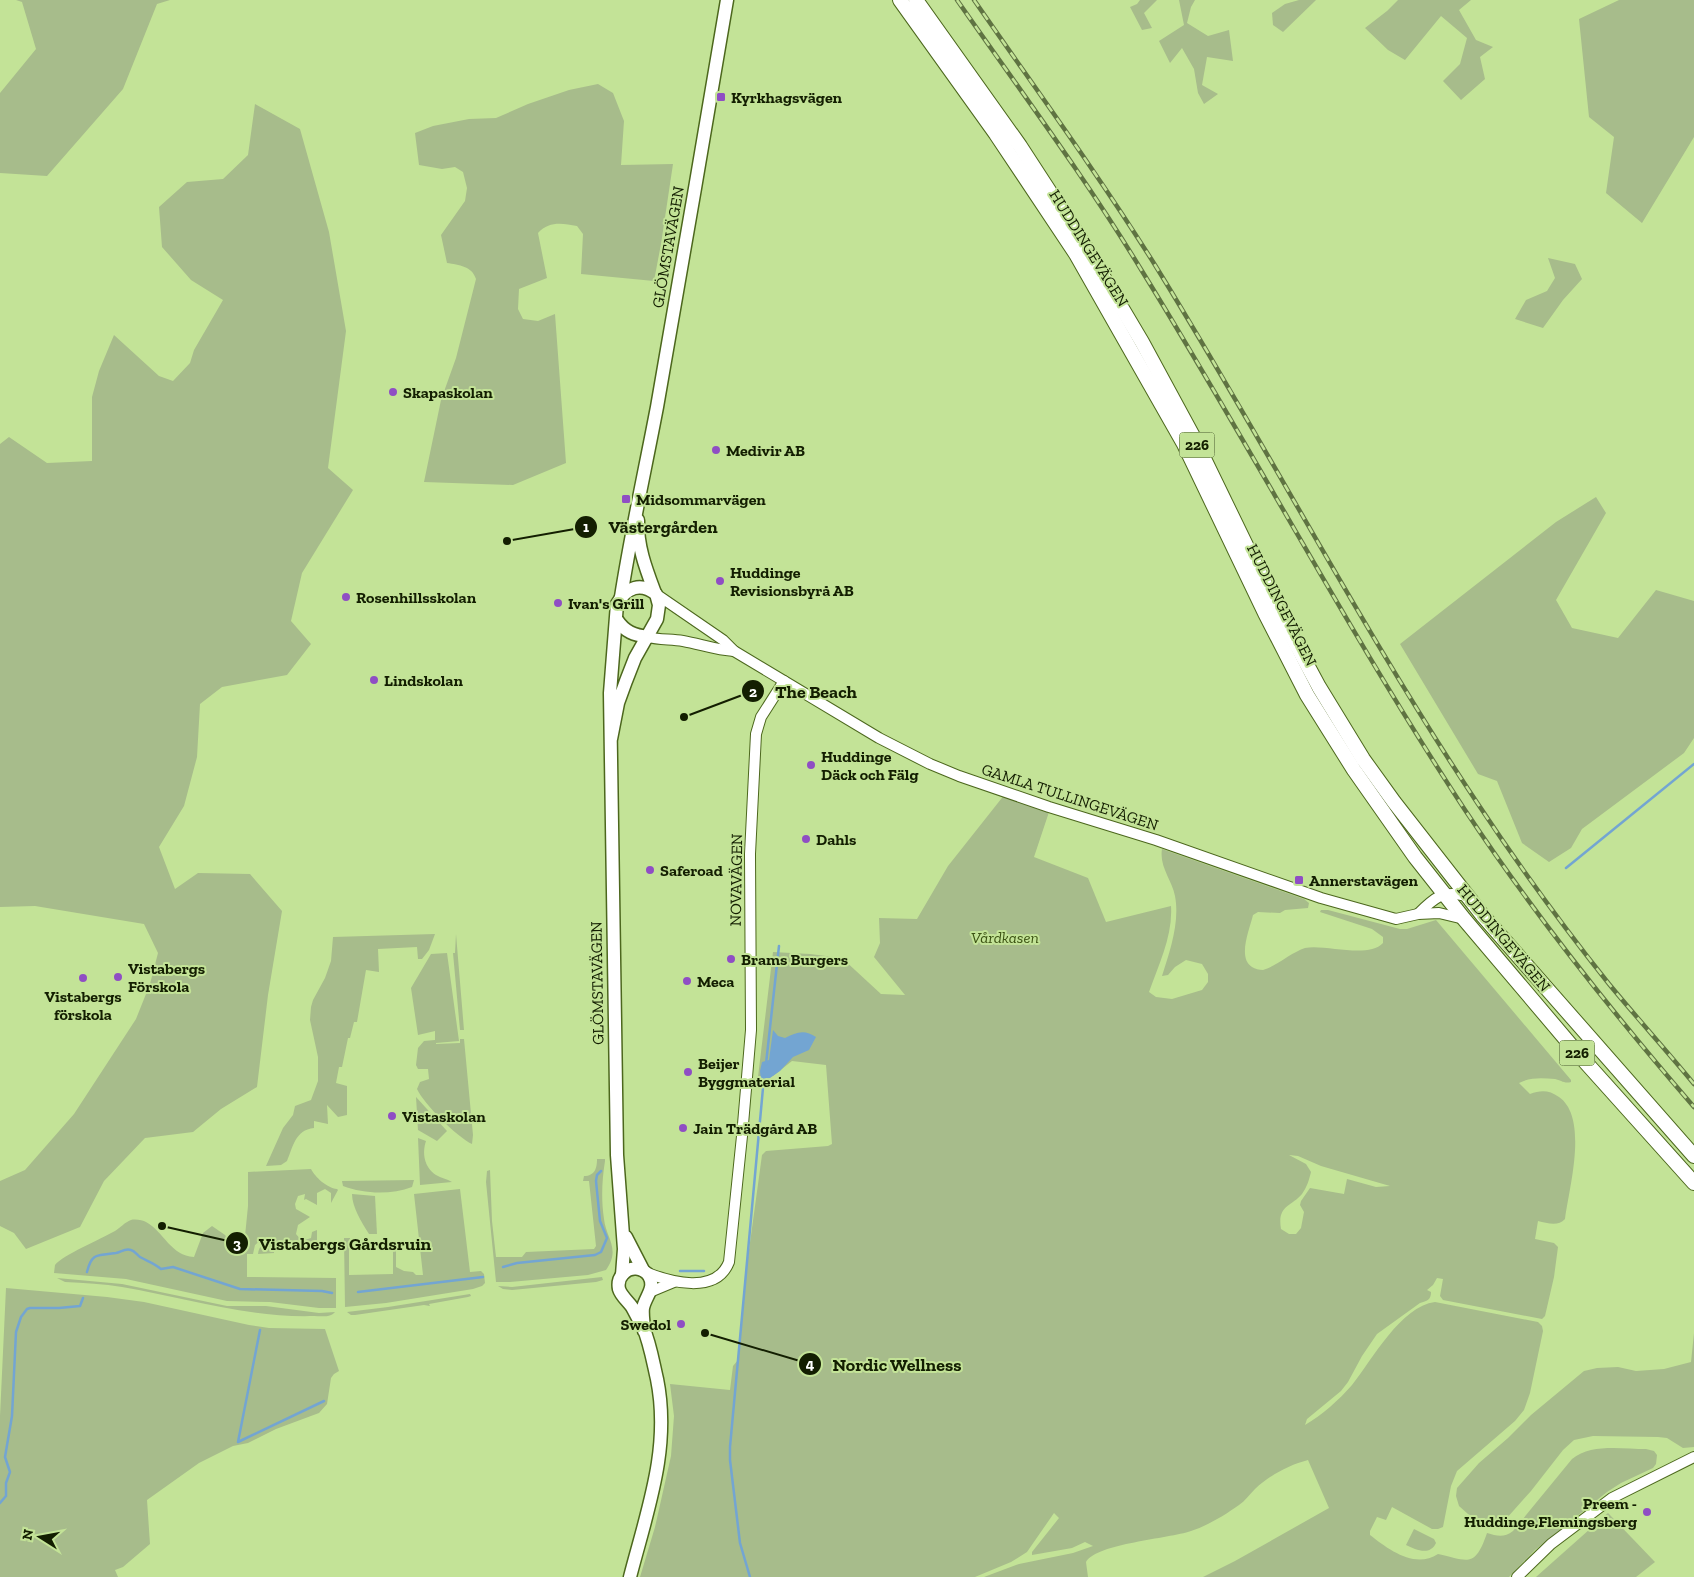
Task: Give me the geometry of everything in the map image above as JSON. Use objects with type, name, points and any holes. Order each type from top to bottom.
[{"type":"main road","name":"GLÖMSTAVÄGEN","points":[[644,1331],[619,1287],[624,1257],[618,1195],[616,1146],[610,692],[617,620],[616,609],[621,597],[630,538],[639,500],[727,0]]},
{"type":"main road","name":"HUDDINGEVÄGEN","points":[[900,0],[996,134],[1076,254],[1184,444],[1265,613],[1307,694],[1354,770],[1415,857],[1464,918],[1580,1056],[1694,1183]]},
{"type":"main road","name":"HUDDINGEVÄGEN","points":[[916,0],[1026,154],[1085,246],[1142,342],[1194,438],[1276,607],[1319,688],[1363,759],[1466,896],[1694,1156]]},
{"type":"main road","name":"GLÖMSTAVÄGEN","points":[[611,739],[620,695],[635,658],[648,638],[659,612],[659,605],[640,547],[638,524],[639,500]]},
{"type":"main road","points":[[621,597],[626,591],[636,588],[650,590],[655,593]]},
{"type":"main road","points":[[617,620],[629,632],[648,638]]},
{"type":"main road","name":"GLÖMSTAVÄGEN","points":[[622,1226],[634,1256],[651,1281],[643,1313],[644,1331],[658,1385],[662,1415],[662,1437],[655,1480],[630,1577]]},
{"type":"main road","points":[[622,1275],[633,1269],[644,1271]]},
{"type":"main road","points":[[626,1299],[636,1302],[648,1295]]},
{"type":"street","name":"GAMLA TULLINGEVÄGEN","points":[[655,593],[723,640],[734,651],[879,738],[930,764],[959,776],[1156,840],[1321,898],[1396,919],[1418,914],[1439,913],[1464,918]]},
{"type":"street","name":"GAMLA TULLINGEVÄGEN","points":[[648,638],[682,641],[734,651]]},
{"type":"street","name":"NOVAVÄGEN","points":[[644,1271],[674,1282],[710,1281],[719,1277],[726,1270],[729,1262],[751,1038],[750,854],[756,734],[761,717],[784,681]]},
{"type":"street","points":[[1418,914],[1431,901],[1445,894],[1454,893],[1466,896]]},
{"type":"street","name":"NOVAVÄGEN","points":[[648,1295],[674,1282]]},
{"type":"street","points":[[1517,1577],[1551,1544],[1612,1498],[1694,1457]]},
{"type":"green space","points":[[16,0],[170,0],[157,4],[123,89],[47,176],[0,173],[0,93],[36,49],[22,2]]},
{"type":"green space","points":[[1140,0],[1157,0],[1144,13],[1152,28],[1142,30],[1130,7],[1137,4]]},
{"type":"green space","points":[[1179,0],[1195,0],[1187,23],[1208,36],[1229,30],[1233,61],[1207,57],[1202,85],[1218,94],[1204,104],[1198,93],[1194,69],[1182,48],[1170,63],[1159,41],[1184,25]]},
{"type":"green space","points":[[1299,0],[1316,0],[1283,32],[1273,25],[1272,13],[1285,4]]},
{"type":"green space","points":[[1398,0],[1471,0],[1459,10],[1476,40],[1493,47],[1480,57],[1485,79],[1461,100],[1443,81],[1460,64],[1467,38],[1441,16],[1405,60],[1388,50],[1365,28]]},
{"type":"green space","points":[[1619,0],[1694,0],[1694,137],[1642,223],[1606,193],[1614,137],[1589,117],[1579,19]]},
{"type":"green space","points":[[598,84],[613,93],[624,121],[621,165],[673,164],[654,281],[581,274],[583,234],[577,226],[556,224],[542,229],[538,233],[547,278],[519,289],[518,309],[523,319],[538,321],[555,314],[566,463],[513,485],[424,482],[441,400],[456,358],[476,279],[468,269],[447,263],[441,235],[465,201],[467,188],[463,172],[455,167],[442,169],[419,165],[415,133],[433,126],[469,119],[496,118],[528,104],[569,90]]},
{"type":"green space","points":[[255,104],[300,129],[329,232],[346,331],[328,468],[353,490],[302,573],[291,621],[311,644],[287,675],[222,687],[200,704],[197,757],[184,806],[159,847],[175,889],[198,873],[250,874],[282,911],[268,995],[257,1087],[221,1109],[193,1132],[145,1138],[104,1181],[80,1227],[26,1249],[14,1233],[0,1226],[0,1181],[25,1170],[74,1114],[136,1019],[150,984],[158,953],[144,924],[35,906],[0,907],[0,444],[9,437],[47,463],[92,461],[92,397],[99,371],[114,335],[159,376],[173,381],[190,363],[194,350],[223,300],[191,280],[162,247],[159,207],[187,182],[223,179],[248,155]]},
{"type":"green space","points":[[1548,258],[1575,264],[1582,279],[1563,300],[1543,328],[1515,319],[1526,300],[1547,291],[1555,278]]},
{"type":"green space","points":[[1596,497],[1606,513],[1556,600],[1572,628],[1618,638],[1656,590],[1694,601],[1694,738],[1684,753],[1582,829],[1571,848],[1549,862],[1522,843],[1497,781],[1478,774],[1400,644],[1556,522]]},
{"type":"green space","name":"Vårdkasen","points":[[1005,794],[1050,809],[1034,857],[1088,878],[1106,922],[1171,906],[1168,939],[1149,992],[1156,997],[1172,999],[1202,990],[1208,982],[1208,974],[1202,964],[1186,960],[1175,967],[1168,975],[1162,976],[1175,926],[1176,906],[1175,896],[1162,862],[1162,849],[1304,899],[1309,903],[1308,908],[1285,910],[1280,913],[1258,912],[1253,915],[1246,942],[1245,957],[1252,967],[1257,969],[1263,970],[1268,968],[1305,948],[1357,951],[1376,948],[1383,943],[1383,937],[1372,929],[1320,912],[1321,910],[1328,910],[1400,929],[1407,929],[1436,920],[1571,1080],[1571,1082],[1566,1083],[1555,1079],[1537,1078],[1519,1083],[1530,1094],[1545,1091],[1559,1097],[1568,1107],[1573,1121],[1575,1137],[1573,1172],[1565,1219],[1556,1224],[1538,1221],[1535,1239],[1554,1243],[1558,1247],[1554,1277],[1545,1316],[1542,1319],[1443,1300],[1440,1296],[1443,1279],[1437,1278],[1427,1290],[1431,1292],[1431,1295],[1427,1301],[1420,1303],[1377,1334],[1341,1391],[1307,1419],[1305,1425],[1324,1412],[1347,1391],[1399,1323],[1410,1313],[1422,1306],[1435,1302],[1538,1322],[1542,1326],[1543,1331],[1530,1393],[1524,1410],[1515,1421],[1457,1471],[1451,1486],[1443,1527],[1432,1529],[1392,1507],[1386,1520],[1377,1517],[1370,1531],[1370,1535],[1377,1541],[1394,1552],[1411,1559],[1429,1558],[1438,1554],[1457,1559],[1470,1559],[1479,1552],[1487,1533],[1500,1536],[1507,1535],[1513,1531],[1572,1459],[1580,1454],[1608,1448],[1646,1449],[1654,1451],[1657,1455],[1656,1464],[1653,1468],[1621,1483],[1607,1492],[1535,1550],[1509,1577],[1203,1577],[1329,1508],[1308,1460],[1273,1475],[1239,1505],[1203,1526],[1180,1534],[1134,1542],[1104,1550],[1086,1562],[1088,1577],[984,1577],[1019,1564],[1073,1553],[1093,1546],[1085,1542],[1072,1548],[1032,1555],[1032,1552],[1059,1518],[1054,1513],[1027,1552],[1011,1562],[975,1577],[640,1577],[655,1527],[671,1456],[674,1416],[670,1384],[730,1390],[733,1366],[738,1360],[746,1272],[762,1155],[766,1151],[828,1146],[832,1144],[826,1065],[792,1061],[773,1076],[758,1077],[773,952],[842,958],[881,994],[905,995],[874,957],[880,943],[879,918],[917,919],[948,866]],"holes":[[[1289,1155],[1298,1156],[1321,1166],[1390,1186],[1376,1187],[1347,1179],[1344,1194],[1310,1188],[1300,1205],[1304,1212],[1301,1228],[1296,1234],[1289,1234],[1281,1229],[1281,1215],[1286,1207],[1302,1194],[1311,1172],[1306,1164]]]},
{"type":"green space","points":[[435,934],[429,950],[422,959],[418,959],[417,947],[378,949],[379,972],[366,970],[357,1022],[354,1022],[350,1038],[348,1038],[342,1067],[339,1067],[336,1083],[347,1086],[347,1115],[338,1117],[327,1105],[328,1124],[314,1121],[314,1128],[303,1132],[296,1140],[287,1161],[281,1165],[266,1166],[283,1128],[293,1115],[295,1106],[311,1100],[318,1081],[318,1057],[310,1020],[311,1007],[331,961],[333,937]]},
{"type":"green space","points":[[456,934],[464,1030],[460,1030],[453,953],[455,953]]},
{"type":"green space","points":[[447,953],[459,1041],[436,1044],[460,1043],[460,1039],[464,1039],[473,1135],[472,1144],[458,1135],[442,1120],[426,1103],[417,1089],[420,1082],[429,1079],[428,1069],[418,1069],[416,1065],[418,1048],[424,1041],[435,1040],[435,1031],[418,1035],[411,988],[431,954]]},
{"type":"green space","points":[[416,1097],[447,1131],[437,1141],[418,1130]]},
{"type":"green space","points":[[418,1138],[426,1141],[424,1155],[432,1172],[452,1182],[420,1185]]},
{"type":"green space","points":[[597,1159],[605,1159],[602,1190],[603,1212],[612,1250],[610,1263],[606,1270],[588,1275],[496,1282],[486,1182],[487,1171],[490,1170],[492,1221],[496,1257],[522,1257],[526,1252],[594,1249],[596,1246],[589,1181],[583,1181],[584,1176],[591,1175],[595,1171]]},
{"type":"green space","points":[[311,1169],[322,1182],[338,1190],[331,1203],[331,1193],[325,1189],[317,1193],[317,1205],[306,1199],[304,1200],[305,1194],[298,1196],[295,1204],[296,1209],[310,1217],[298,1225],[296,1234],[301,1240],[305,1240],[311,1238],[312,1232],[317,1230],[317,1250],[274,1250],[274,1253],[258,1254],[259,1248],[262,1245],[272,1241],[271,1237],[261,1240],[255,1245],[253,1254],[247,1254],[247,1277],[336,1278],[336,1308],[319,1308],[270,1302],[227,1301],[126,1279],[54,1273],[55,1265],[59,1261],[133,1220],[141,1220],[152,1226],[173,1248],[186,1256],[194,1257],[203,1233],[212,1226],[225,1235],[233,1245],[241,1245],[242,1249],[248,1206],[248,1172]]},
{"type":"green space","points":[[414,1180],[412,1187],[404,1190],[378,1193],[351,1189],[343,1186],[342,1181]]},
{"type":"green space","points":[[460,1189],[470,1272],[481,1271],[484,1274],[485,1283],[473,1289],[386,1303],[345,1307],[344,1238],[350,1238],[349,1275],[393,1274],[393,1250],[396,1250],[396,1267],[404,1271],[413,1272],[416,1275],[423,1275],[414,1194]]},
{"type":"green space","points":[[352,1194],[375,1196],[377,1234],[369,1234],[366,1230],[352,1199]]},
{"type":"green space","points":[[602,1277],[603,1280],[596,1282],[512,1290],[503,1289],[498,1286],[512,1287]]},
{"type":"green space","points":[[57,1278],[122,1284],[227,1306],[266,1306],[319,1313],[335,1312],[325,1316],[265,1314],[241,1311],[122,1287],[65,1282]]},
{"type":"green space","points":[[6,1288],[144,1302],[269,1328],[325,1329],[339,1371],[331,1378],[327,1404],[319,1413],[276,1429],[248,1443],[233,1446],[199,1463],[147,1500],[150,1544],[123,1567],[115,1570],[118,1577],[0,1577],[0,1416]]},
{"type":"green space","points":[[470,1294],[471,1296],[468,1297],[429,1304],[430,1306],[424,1305],[355,1315],[347,1312],[388,1307]]},
{"type":"green space","points":[[1694,1333],[1694,1447],[1683,1448],[1667,1438],[1658,1437],[1593,1436],[1574,1440],[1563,1450],[1506,1519],[1497,1523],[1486,1523],[1468,1514],[1459,1506],[1456,1496],[1457,1488],[1479,1463],[1531,1415],[1584,1371],[1618,1367],[1636,1371],[1664,1369],[1691,1362]]},
{"type":"green space","points":[[1608,1513],[1655,1562],[1636,1577],[1536,1577]]},
{"type":"green space","points":[[1414,1529],[1434,1539],[1436,1543],[1430,1550],[1422,1551],[1406,1545]]},
{"type":"water","points":[[773,1030],[778,1036],[785,1038],[800,1032],[812,1034],[816,1037],[809,1050],[793,1057],[780,1071],[770,1078],[761,1081],[760,1071],[762,1062],[769,1060]]},
{"type":"waterway","points":[[1566,868],[1694,764]]},
{"type":"waterway","points":[[766,1064],[779,946]]},
{"type":"waterway","points":[[750,1577],[740,1543],[730,1447],[764,1077]]},
{"type":"waterway","points":[[503,1267],[517,1263],[595,1255],[601,1252],[607,1238],[600,1221],[596,1181],[597,1175],[601,1171]]},
{"type":"waterway","points":[[87,1272],[91,1261],[97,1256],[129,1250],[134,1251],[140,1257],[161,1269],[173,1267],[240,1289],[322,1291],[332,1293]]},
{"type":"waterway","points":[[680,1271],[704,1271]]},
{"type":"waterway","points":[[358,1292],[483,1277]]},
{"type":"waterway","points":[[0,1503],[6,1496],[6,1483],[10,1472],[5,1457],[12,1416],[16,1332],[21,1317],[30,1308],[80,1306],[83,1298]]},
{"type":"waterway","points":[[260,1330],[238,1442],[324,1401]]},
{"type":"railway","points":[[957,0],[1075,167],[1120,236],[1183,338],[1381,677],[1465,810],[1546,925],[1633,1035],[1694,1107]]},
{"type":"railway","points":[[974,0],[1089,164],[1155,265],[1394,671],[1478,804],[1558,918],[1620,997],[1694,1084]]},
{"type":"place","name":"Kyrkhagsvägen","points":[[721,97]]},
{"type":"place","name":"Skapaskolan","points":[[393,392]]},
{"type":"place","name":"Medivir AB","points":[[716,450]]},
{"type":"place","name":"Midsommarvägen","points":[[626,499]]},
{"type":"place","name":"Västergården","points":[[507,541]]},
{"type":"place","name":"Huddinge Revisionsbyrå AB","points":[[720,581]]},
{"type":"place","name":"Rosenhillsskolan","points":[[346,597]]},
{"type":"place","name":"Ivan's Grill","points":[[558,603]]},
{"type":"place","name":"Lindskolan","points":[[374,680]]},
{"type":"place","name":"The Beach","points":[[684,717]]},
{"type":"place","name":"Huddinge Däck och Fälg","points":[[811,765]]},
{"type":"place","name":"Dahls","points":[[806,839]]},
{"type":"place","name":"Saferoad","points":[[650,870]]},
{"type":"place","name":"Annerstavägen","points":[[1299,880]]},
{"type":"place","name":"Brams Burgers","points":[[731,959]]},
{"type":"place","name":"Vistabergs Förskola","points":[[118,977]]},
{"type":"place","name":"Vistabergs förskola","points":[[83,978]]},
{"type":"place","name":"Meca","points":[[687,981]]},
{"type":"place","name":"Beijer Byggmaterial","points":[[688,1072]]},
{"type":"place","name":"Vistaskolan","points":[[392,1116]]},
{"type":"place","name":"Jain Trädgård AB","points":[[683,1128]]},
{"type":"place","name":"Vistabergs Gårdsruin","points":[[162,1226]]},
{"type":"place","name":"Swedol","points":[[681,1324]]},
{"type":"place","name":"Nordic Wellness","points":[[705,1333]]},
{"type":"place","name":"Preem - Huddinge,Flemingsberg","points":[[1647,1512]]}]
